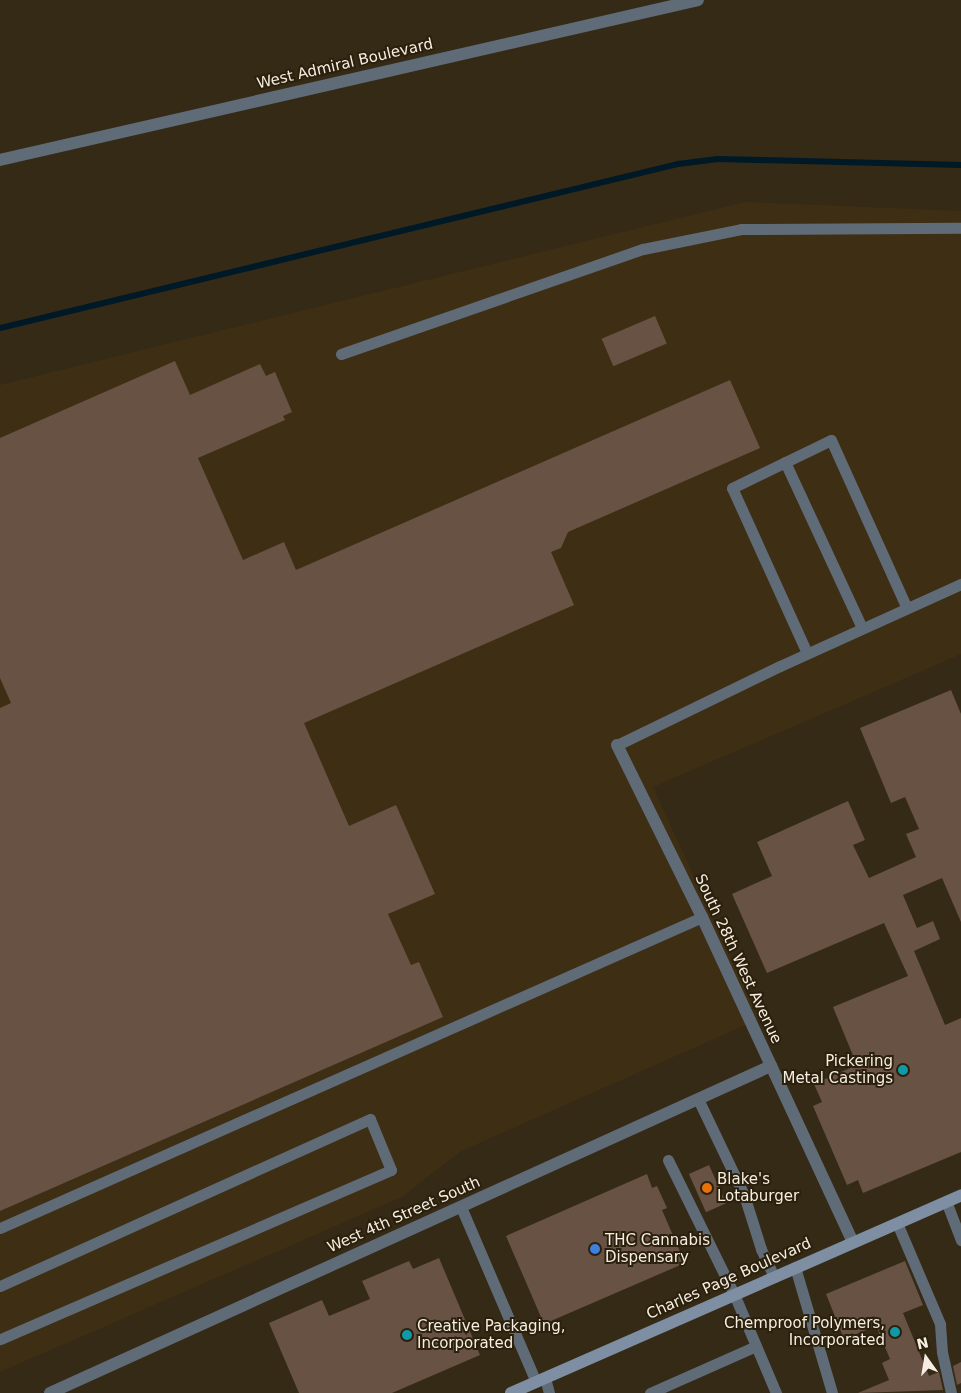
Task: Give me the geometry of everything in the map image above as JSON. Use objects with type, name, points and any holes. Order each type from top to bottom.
[{"type":"main road","name":"Charles Page Boulevard","points":[[511,1393],[961,1195]]},
{"type":"street","name":"West Admiral Boulevard","points":[[0,160],[698,0]]},
{"type":"street","name":"South 28th West Avenue","points":[[617,745],[702,917],[853,1242]]},
{"type":"street","name":"West 4th Street South","points":[[50,1393],[771,1066]]},
{"type":"lane","points":[[342,354],[644,249],[741,229],[961,228]]},
{"type":"lane","points":[[807,653],[732,488],[831,440],[907,608]]},
{"type":"lane","points":[[785,462],[862,628]]},
{"type":"lane","points":[[617,745],[807,653],[961,584]]},
{"type":"lane","points":[[0,1228],[702,917]]},
{"type":"lane","points":[[698,1099],[744,1195],[761,1249],[774,1277]]},
{"type":"lane","points":[[0,1286],[370,1119],[391,1170],[0,1339]]},
{"type":"lane","points":[[668,1160],[734,1294],[776,1393]]},
{"type":"lane","points":[[946,1202],[961,1240]]},
{"type":"lane","points":[[461,1207],[541,1380],[549,1393]]},
{"type":"lane","points":[[897,1223],[940,1324],[942,1352],[951,1393]]},
{"type":"lane","points":[[795,1267],[832,1393]]},
{"type":"lane","points":[[650,1393],[756,1346]]},
{"type":"shaded area","points":[[745,202],[961,211],[961,654],[653,787],[759,1019],[461,1151],[402,1197],[0,1372],[0,385]]},
{"type":"building","points":[[655,316],[667,344],[613,366],[602,339]]},
{"type":"building","points":[[175,361],[190,395],[260,364],[266,376],[275,372],[292,412],[283,416],[285,420],[198,458],[243,560],[284,542],[296,570],[730,380],[760,448],[568,532],[561,548],[551,552],[574,605],[304,723],[349,826],[396,805],[435,894],[388,914],[411,965],[419,962],[443,1017],[0,1211],[0,708],[11,703],[0,678],[0,438]]},
{"type":"building","points":[[951,690],[961,714],[961,922],[942,878],[903,895],[917,928],[933,921],[940,939],[914,951],[945,1025],[961,1018],[961,1152],[863,1193],[858,1180],[847,1185],[813,1106],[822,1102],[814,1084],[857,1065],[833,1007],[908,976],[884,923],[767,973],[732,894],[772,876],[757,842],[848,801],[865,840],[853,845],[869,878],[916,857],[906,834],[919,829],[905,797],[891,803],[860,728]]},
{"type":"building","name":"Blake's Lotaburger","points":[[709,1165],[726,1203],[706,1212],[689,1174]]},
{"type":"building","name":"THC Cannabis Dispensary","points":[[647,1174],[652,1188],[657,1186],[667,1208],[662,1210],[685,1263],[544,1324],[506,1236]]},
{"type":"building","name":"Creative Packaging, Incorporated","points":[[439,1258],[480,1355],[392,1393],[299,1393],[269,1323],[322,1300],[329,1316],[370,1299],[362,1281],[409,1261],[413,1269]]},
{"type":"building","name":"Chemproof Polymers, Incorporated","points":[[905,1261],[923,1305],[903,1313],[929,1376],[939,1372],[943,1390],[858,1393],[889,1380],[882,1363],[890,1359],[876,1326],[844,1339],[826,1294]]},
{"type":"building","points":[[961,1362],[961,1383],[957,1385],[953,1366]]},
{"type":"waterway","points":[[0,328],[678,164],[718,159],[961,165]]},
{"type":"place","name":"Pickering Metal Castings","points":[[903,1070]]},
{"type":"place","name":"Blake's Lotaburger","points":[[707,1188]]},
{"type":"place","name":"THC Cannabis Dispensary","points":[[595,1249]]},
{"type":"place","name":"Chemproof Polymers, Incorporated","points":[[895,1332]]},
{"type":"place","name":"Creative Packaging, Incorporated","points":[[407,1335]]}]
